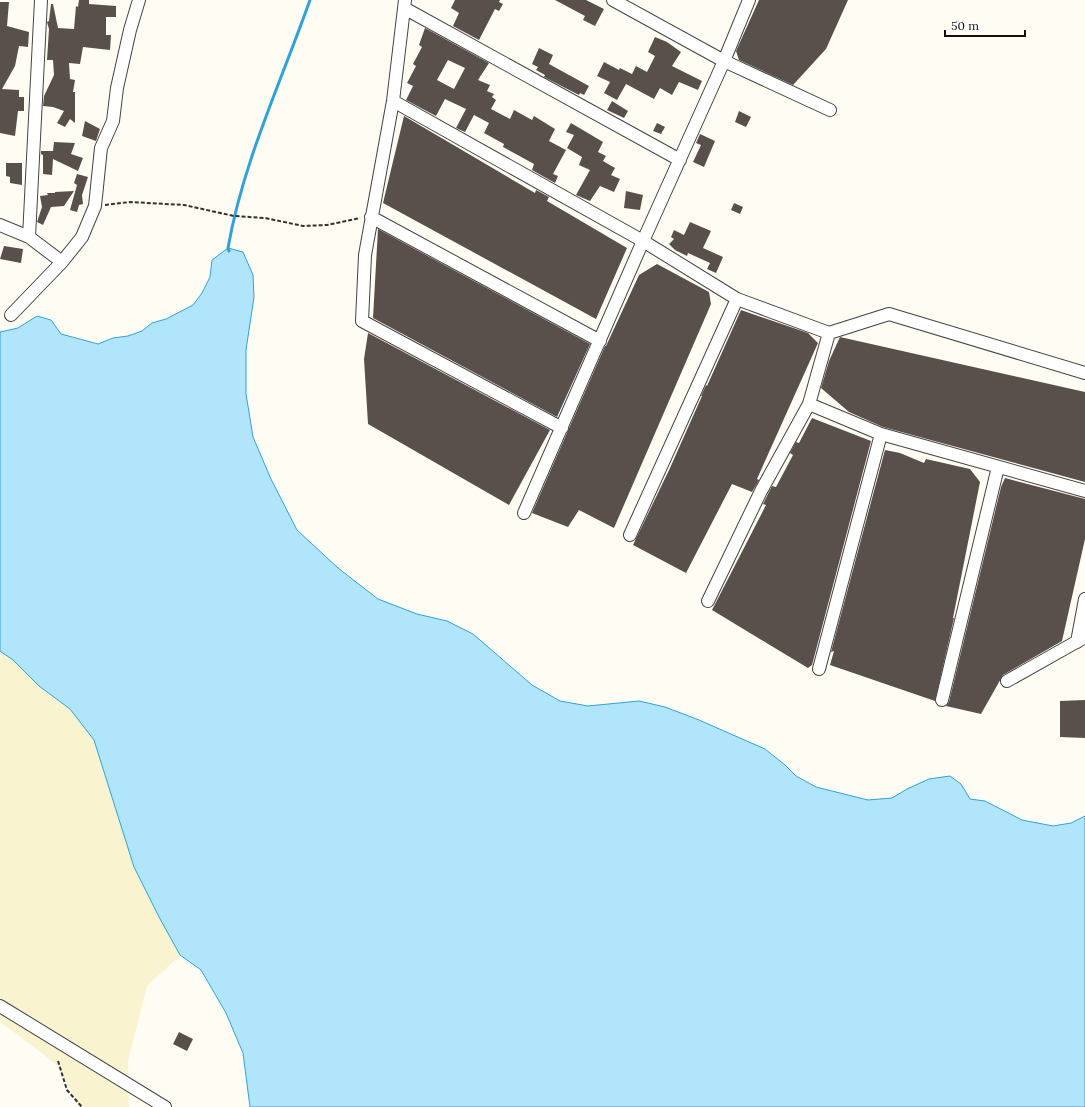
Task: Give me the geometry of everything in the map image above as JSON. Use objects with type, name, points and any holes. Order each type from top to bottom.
[{"type":"street","points":[[29,237],[41,0]]},
{"type":"street","points":[[11,315],[62,262],[82,238],[95,206],[101,148],[113,121],[117,88],[130,30],[139,0]]},
{"type":"street","points":[[613,0],[724,61],[830,110]]},
{"type":"street","points":[[524,513],[642,242],[724,61],[749,0]]},
{"type":"street","points":[[562,428],[362,320],[365,255],[393,101],[404,4],[680,160]]},
{"type":"street","points":[[393,101],[642,242],[737,299],[829,333],[889,314],[1085,373]]},
{"type":"street","points":[[371,217],[600,341]]},
{"type":"street","points":[[0,225],[29,237],[62,262]]},
{"type":"street","points":[[630,535],[737,299]]},
{"type":"street","points":[[708,601],[761,492],[809,404],[829,333]]},
{"type":"street","points":[[809,404],[881,434],[1085,491]]},
{"type":"street","points":[[819,669],[881,434]]},
{"type":"street","points":[[942,700],[998,467]]},
{"type":"street","points":[[1007,681],[1081,640],[1085,600]]},
{"type":"street","points":[[0,1006],[165,1107]]},
{"type":"path","points":[[95,206],[130,202],[184,205],[234,216],[265,218],[303,226],[327,225],[371,217]]},
{"type":"path","points":[[58,1061],[67,1090],[82,1107]]},
{"type":"shaded area","points":[[0,651],[13,660],[39,686],[70,709],[94,740],[134,867],[180,955],[147,986],[128,1061],[129,1107],[81,1107],[58,1066],[0,1022]]},
{"type":"water","points":[[228,248],[243,252],[253,275],[254,297],[246,350],[246,394],[253,437],[271,479],[297,530],[338,568],[378,599],[417,614],[447,621],[473,634],[532,685],[560,701],[588,706],[639,701],[665,707],[765,749],[796,776],[816,787],[868,800],[892,798],[929,779],[950,776],[961,784],[970,799],[985,801],[1022,820],[1053,826],[1071,823],[1085,816],[1085,1107],[250,1107],[243,1053],[226,1013],[201,970],[180,955],[134,867],[94,740],[70,709],[39,686],[13,660],[0,651],[0,332],[18,328],[37,316],[51,320],[61,334],[98,344],[113,338],[128,336],[142,331],[152,323],[166,319],[193,305],[202,293],[210,277],[212,260]]},
{"type":"building","points":[[79,0],[89,0],[89,4],[116,6],[116,17],[106,17],[106,35],[111,35],[110,50],[83,47],[80,64],[69,63],[70,79],[75,80],[73,92],[75,92],[75,123],[70,119],[65,127],[57,123],[64,111],[53,107],[43,106],[44,96],[54,75],[53,60],[47,60],[49,29],[47,22],[49,21],[51,4],[53,4],[58,28],[74,29],[76,6],[78,7]]},
{"type":"building","points":[[455,0],[500,0],[499,2],[503,4],[499,11],[495,9],[479,40],[453,26],[459,13],[451,8]]},
{"type":"building","points":[[555,0],[586,0],[604,9],[595,26],[583,20],[585,16]]},
{"type":"building","points":[[759,0],[848,0],[826,49],[793,85],[739,60],[736,51]]},
{"type":"building","points":[[0,2],[9,2],[7,26],[29,32],[28,47],[19,46],[15,66],[2,89],[19,90],[19,97],[24,97],[24,111],[18,111],[15,136],[0,133]]},
{"type":"building","points":[[425,28],[489,63],[478,80],[490,85],[487,91],[494,94],[492,97],[496,100],[491,109],[510,119],[514,110],[532,120],[534,116],[555,129],[549,141],[566,150],[553,174],[558,176],[555,183],[532,170],[534,164],[503,147],[504,144],[484,133],[489,123],[474,115],[465,132],[456,128],[466,109],[445,99],[436,116],[406,100],[413,86],[407,83],[416,66],[413,64],[422,47],[419,45]],"holes":[[[448,60],[465,68],[454,89],[437,80]]]},
{"type":"building","points":[[655,37],[667,42],[681,52],[672,66],[702,81],[698,90],[679,82],[672,95],[660,88],[654,99],[626,84],[617,100],[604,93],[610,82],[597,76],[604,62],[619,70],[620,68],[632,74],[636,66],[647,72],[655,56],[648,52]]},
{"type":"building","points":[[539,48],[553,55],[549,64],[589,86],[584,95],[580,93],[579,95],[544,77],[545,75],[536,70],[538,67],[532,64]]},
{"type":"building","points":[[612,101],[628,111],[624,118],[607,110]]},
{"type":"building","points":[[739,111],[751,117],[746,127],[735,122]]},
{"type":"building","points":[[404,116],[535,193],[536,190],[549,197],[547,201],[627,248],[596,319],[383,203]]},
{"type":"building","points":[[85,121],[100,129],[96,141],[82,136]]},
{"type":"building","points":[[571,123],[603,142],[598,152],[606,156],[603,161],[615,168],[611,175],[620,179],[614,192],[600,186],[590,201],[576,195],[590,170],[579,165],[582,157],[567,148],[574,135],[566,132]]},
{"type":"building","points":[[657,123],[665,127],[661,134],[653,131]]},
{"type":"building","points":[[700,134],[715,141],[704,167],[693,162],[701,145],[696,143]]},
{"type":"building","points":[[54,142],[75,143],[71,154],[83,158],[78,171],[53,159],[52,175],[43,174],[43,155],[41,154],[41,151],[53,151]]},
{"type":"building","points":[[6,163],[22,163],[22,185],[10,183],[10,177],[6,176]]},
{"type":"building","points":[[77,174],[88,177],[82,195],[83,204],[79,205],[77,212],[70,210],[77,185],[74,183]]},
{"type":"building","points":[[74,191],[64,206],[51,207],[43,225],[37,222],[42,207],[40,196],[48,195],[47,193]]},
{"type":"building","points":[[626,191],[643,195],[640,210],[624,208]]},
{"type":"building","points":[[734,203],[743,207],[740,214],[731,210]]},
{"type":"building","points":[[690,222],[711,231],[703,248],[723,257],[716,273],[707,269],[710,263],[688,253],[687,256],[675,250],[669,244],[674,239],[671,237],[674,230],[684,235]]},
{"type":"building","points":[[378,229],[590,344],[557,417],[373,318]]},
{"type":"building","points":[[4,246],[23,249],[21,263],[0,259]]},
{"type":"building","points":[[657,264],[709,292],[711,304],[614,528],[579,510],[568,527],[532,513],[605,346],[639,275]]},
{"type":"building","points":[[741,310],[808,333],[818,343],[757,479],[759,480],[752,492],[732,484],[686,573],[633,545],[670,468],[701,396],[706,385],[707,386]]},
{"type":"building","points":[[368,333],[550,430],[509,505],[368,424],[364,359]]},
{"type":"building","points":[[840,337],[1085,392],[1085,482],[883,427],[849,412],[821,388],[829,361]]},
{"type":"building","points":[[812,418],[871,441],[812,665],[808,668],[712,610],[766,505],[763,504],[772,486],[776,487],[793,455],[790,453],[796,442],[799,443]]},
{"type":"building","points":[[885,450],[900,453],[924,463],[926,459],[970,469],[980,482],[954,618],[935,701],[830,665],[834,651],[831,652]]},
{"type":"building","points":[[1005,478],[1085,499],[1085,539],[1062,641],[1003,675],[981,714],[946,706],[949,702],[1001,487]]},
{"type":"building","points":[[1085,700],[1085,738],[1060,737],[1060,701]]},
{"type":"building","points":[[179,1032],[193,1039],[187,1051],[173,1044]]},
{"type":"waterway","points":[[229,251],[228,248],[235,216],[253,153],[310,0]]}]
